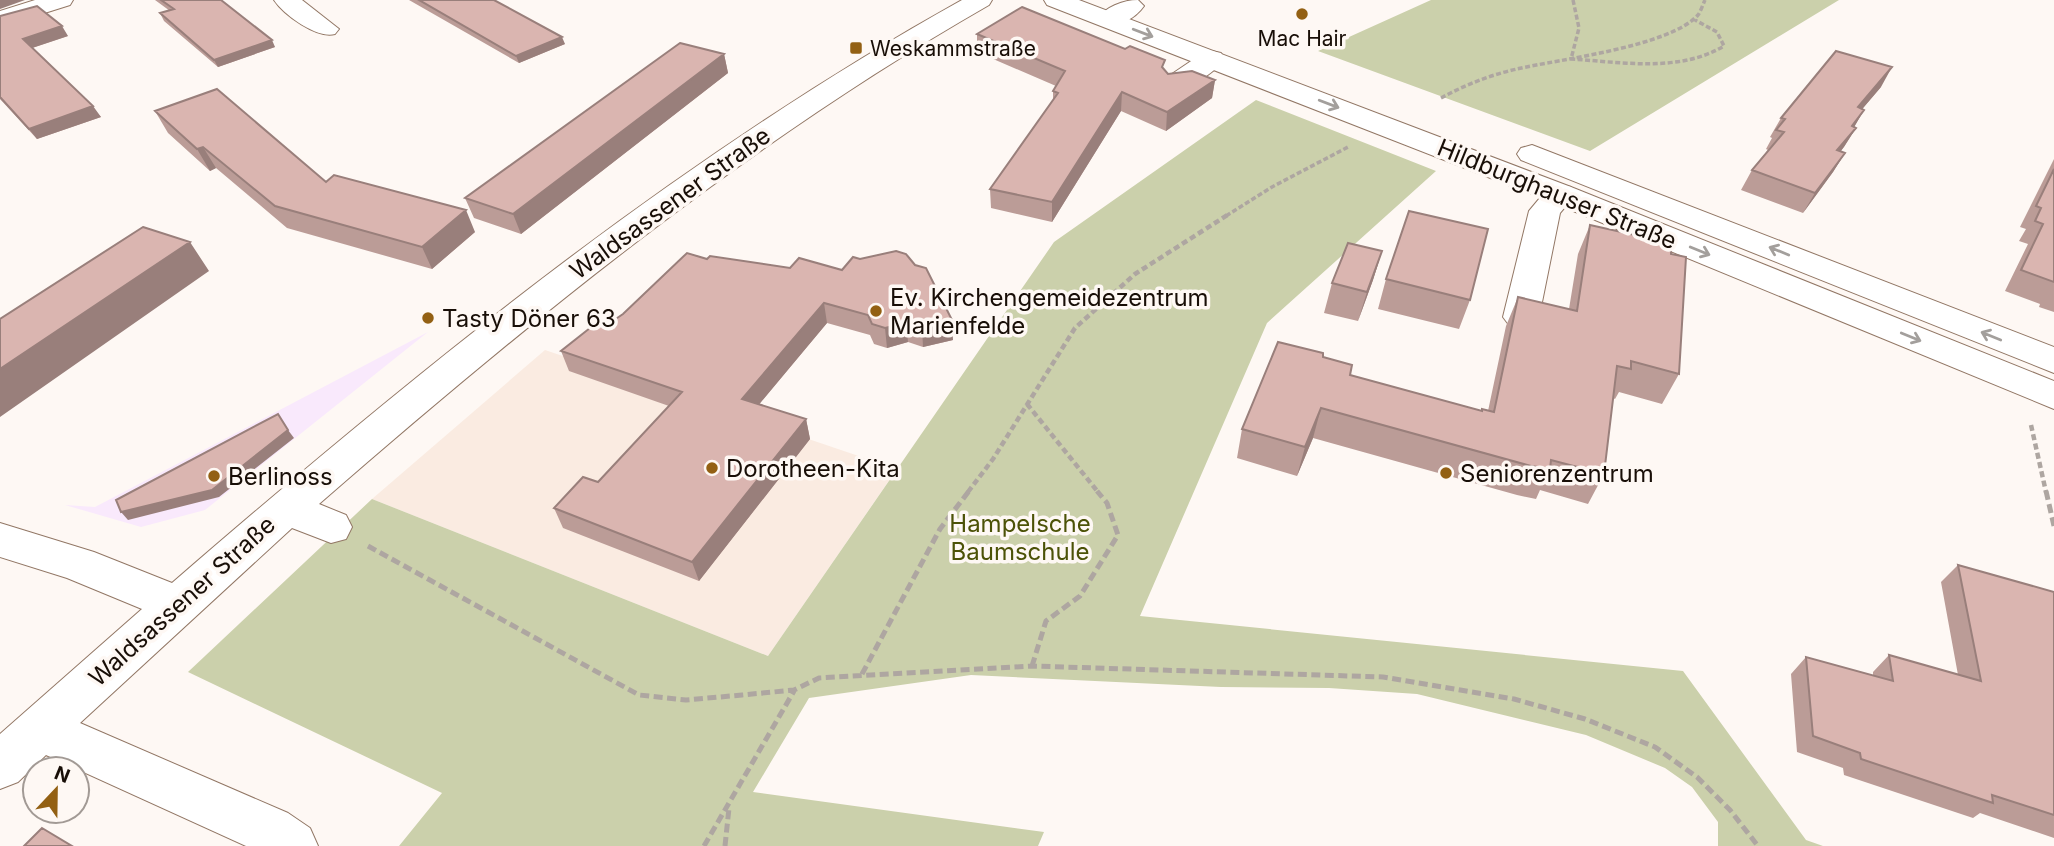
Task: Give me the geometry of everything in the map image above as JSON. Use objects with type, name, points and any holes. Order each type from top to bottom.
[{"type":"main road","points":[[0,19],[61,0]]},
{"type":"main road","points":[[286,0],[326,29]]},
{"type":"main road","name":"Waldsassener Straße","points":[[0,766],[286,508],[516,317],[677,195],[804,107],[979,0]]},
{"type":"main road","name":"Hildburghauser Straße","points":[[1056,0],[1123,6],[1376,96]]},
{"type":"main road","name":"Hildburghauser Straße","points":[[1123,6],[1206,57],[1560,194],[2041,405]]},
{"type":"main road","points":[[1177,77],[1206,57]]},
{"type":"main road","name":"Hildburghauser Straße","points":[[1428,104],[1689,216],[2054,361]]},
{"type":"main road","points":[[1521,317],[1545,211],[1560,194]]},
{"type":"main road","points":[[286,508],[331,527]]},
{"type":"main road","points":[[0,540],[79,564],[178,605]]},
{"type":"main road","points":[[40,729],[270,831],[292,846]]},
{"type":"path","points":[[1571,58],[1579,28],[1573,0]]},
{"type":"path","points":[[1428,104],[1455,90],[1514,69],[1633,44],[1695,20],[1706,5],[1705,0]]},
{"type":"path","points":[[1571,58],[1633,63],[1677,62],[1716,52],[1724,46],[1722,37],[1715,29],[1695,20]]},
{"type":"path","points":[[862,675],[940,529],[993,459],[1075,328],[1135,274],[1272,187],[1353,144]]},
{"type":"path","points":[[1027,404],[1107,503],[1118,535],[1080,596],[1046,621],[1032,666]]},
{"type":"path","points":[[2041,405],[2054,526]]},
{"type":"path","points":[[331,527],[639,695],[686,700],[794,690],[819,678],[1032,666],[1383,677],[1514,699],[1585,719],[1655,747],[1697,777],[1730,810],[1758,846]]},
{"type":"path","points":[[704,846],[794,690]]},
{"type":"path","points":[[725,846],[729,803]]},
{"type":"shaded area","points":[[428,332],[205,510],[141,527],[65,505],[95,507]]},
{"type":"shaded area","points":[[545,350],[897,469],[768,656],[372,499]]},
{"type":"green space","points":[[1431,0],[1839,0],[1590,151],[1318,51]]},
{"type":"green space","name":"Hampelsche Baumschule","points":[[1256,100],[1436,171],[1267,323],[1140,616],[1683,671],[1806,840],[1823,846],[1718,846],[1718,822],[1692,787],[1665,768],[1586,735],[1417,694],[1329,688],[1221,687],[971,675],[809,698],[753,792],[1044,832],[1038,846],[399,846],[442,793],[188,672],[372,499],[768,656],[1054,242]]},
{"type":"building","points":[[161,0],[221,0],[272,40],[214,60],[160,13],[174,9]]},
{"type":"building","points":[[419,0],[494,0],[562,37],[516,56]]},
{"type":"building","points":[[37,6],[62,26],[23,39],[93,106],[29,129],[0,97],[0,16]]},
{"type":"building","points":[[1022,7],[1125,49],[1130,46],[1165,60],[1162,67],[1168,74],[1192,71],[1215,80],[1167,112],[1122,92],[1052,202],[990,189],[1058,93],[1053,91],[1065,71],[977,34]]},
{"type":"building","points":[[680,43],[724,54],[513,214],[465,198]]},
{"type":"building","points":[[1836,51],[1892,67],[1858,107],[1864,110],[1852,126],[1856,128],[1837,150],[1845,153],[1815,193],[1752,170],[1784,132],[1776,130],[1785,119],[1781,118]]},
{"type":"building","points":[[217,89],[326,182],[334,175],[466,210],[422,247],[275,206],[203,147],[197,149],[155,111]]},
{"type":"building","points":[[2054,169],[2054,282],[2021,270],[2043,224],[2035,221],[2041,208],[2036,206]]},
{"type":"building","points":[[1409,211],[1488,229],[1470,300],[1386,279]]},
{"type":"building","points":[[1590,225],[1671,243],[1671,254],[1686,257],[1679,374],[1631,361],[1631,369],[1617,366],[1604,474],[1551,460],[1550,469],[1531,466],[1321,408],[1305,447],[1242,429],[1278,342],[1323,353],[1323,357],[1352,365],[1350,375],[1494,412],[1518,297],[1577,311]]},
{"type":"building","points":[[143,227],[190,242],[0,369],[0,319]]},
{"type":"building","points":[[1348,243],[1382,251],[1367,292],[1332,283]]},
{"type":"building","points":[[896,251],[906,254],[915,265],[926,268],[952,320],[922,327],[906,323],[885,328],[872,324],[868,315],[824,303],[742,399],[806,419],[692,562],[554,508],[583,477],[598,482],[682,392],[561,351],[595,324],[604,327],[623,314],[687,253],[707,259],[710,256],[790,268],[799,258],[842,270],[853,257],[860,259]]},
{"type":"building","points":[[278,414],[288,430],[212,490],[121,512],[116,500]]},
{"type":"building","points":[[1958,565],[2054,592],[2054,815],[1992,795],[1993,803],[1861,759],[1860,753],[1813,736],[1806,657],[1893,681],[1889,655],[1981,681]]},
{"type":"building","points":[[42,828],[72,846],[24,846]]},
{"type":"place","name":"Mac Hair","points":[[1302,14]]},
{"type":"place","name":"Weskammstraße","points":[[856,48]]},
{"type":"place","name":"Ev. Kirchengemeidezentrum Marienfelde","points":[[876,311]]},
{"type":"place","name":"Tasty Döner 63","points":[[428,318]]},
{"type":"place","name":"Dorotheen-Kita","points":[[712,468]]},
{"type":"place","name":"Seniorenzentrum","points":[[1446,473]]},
{"type":"place","name":"Berlinoss","points":[[214,476]]}]
